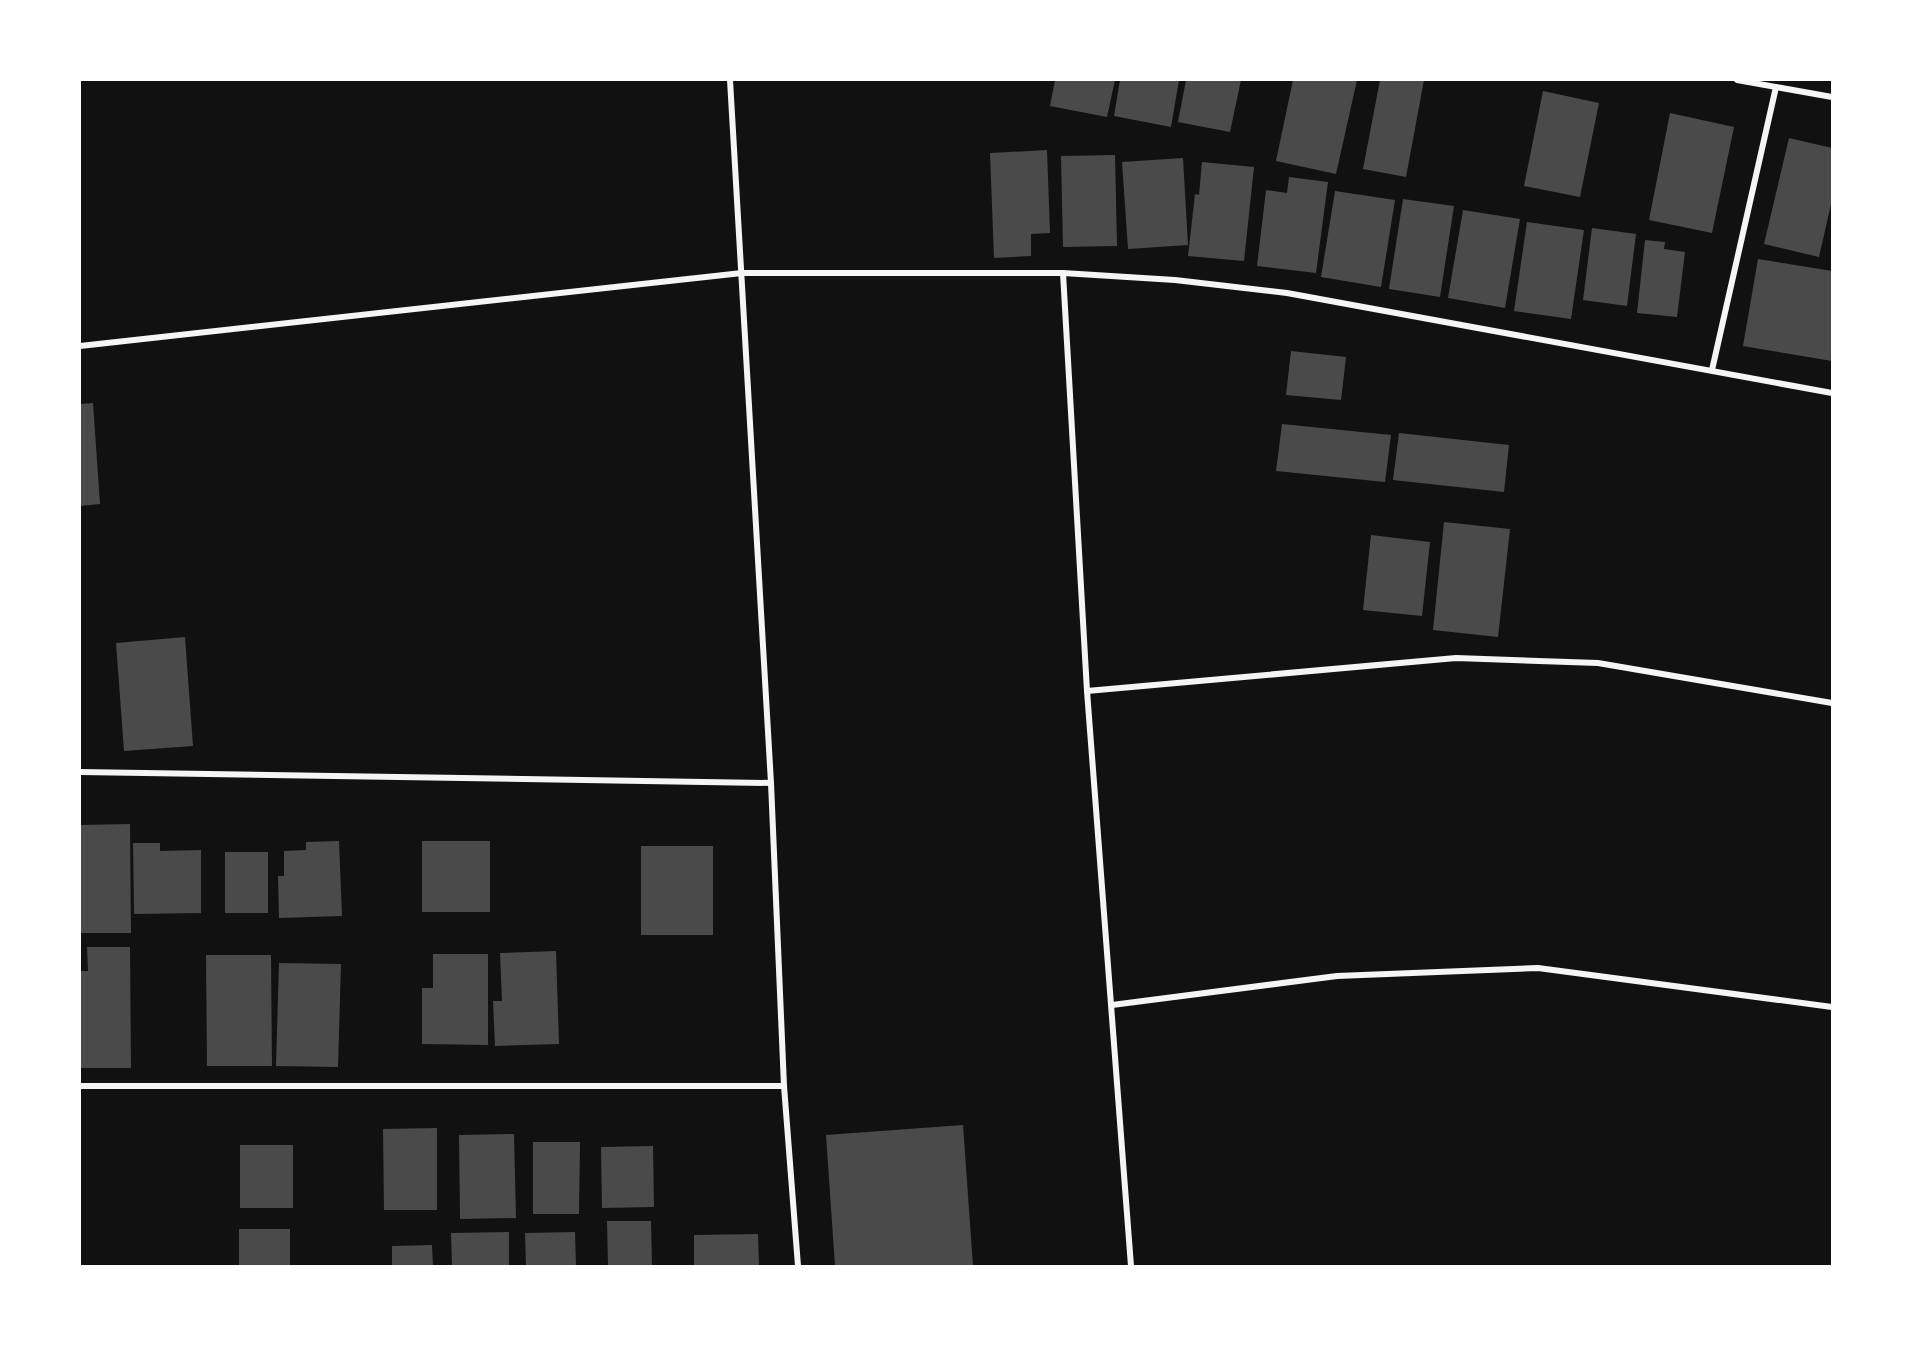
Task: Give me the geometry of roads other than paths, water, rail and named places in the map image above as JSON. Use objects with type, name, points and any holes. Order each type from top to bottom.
[{"type":"street","points":[[730,80],[771,783],[784,1086],[798,1266]]},
{"type":"street","points":[[1737,80],[1833,98]]},
{"type":"street","points":[[1712,370],[1776,87]]},
{"type":"street","points":[[80,346],[742,273],[1063,273],[1175,280],[1287,293],[1833,393]]},
{"type":"street","points":[[1063,273],[1087,691],[1131,1266]]},
{"type":"street","points":[[1087,691],[1456,658],[1598,663],[1833,703]]},
{"type":"street","points":[[80,772],[771,783]]},
{"type":"street","points":[[1112,1005],[1337,976],[1538,968],[1833,1007]]},
{"type":"street","points":[[80,1086],[784,1086]]}]
